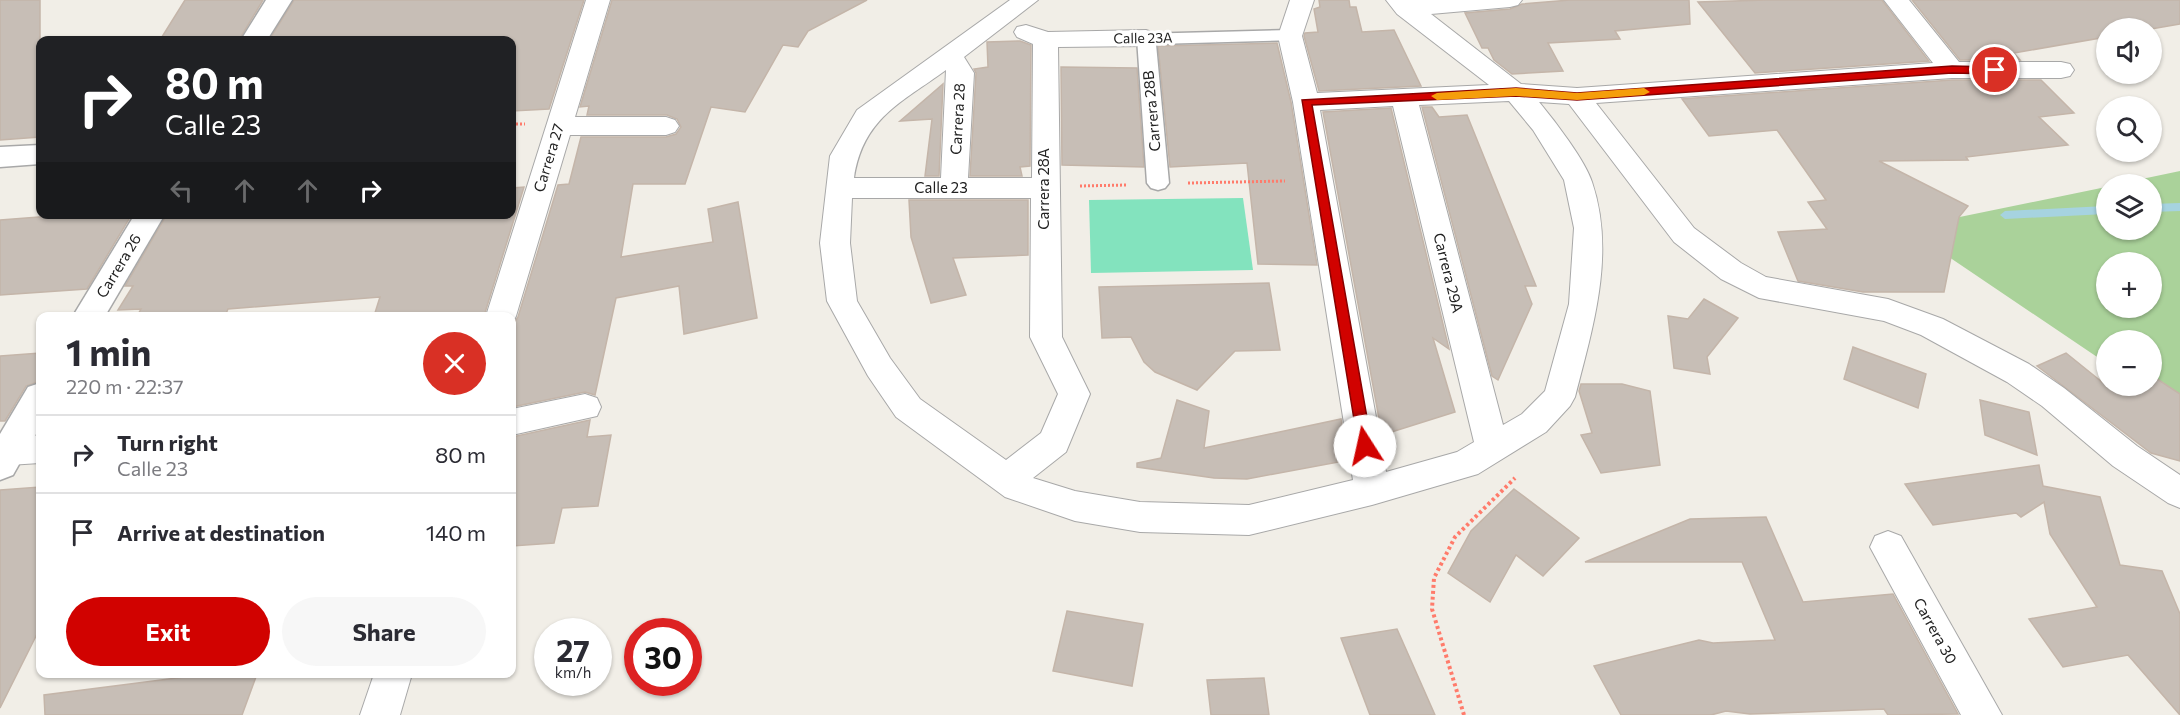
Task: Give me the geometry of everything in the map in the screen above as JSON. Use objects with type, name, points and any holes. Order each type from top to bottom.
[{"type":"street","points":[[256,36],[279,0]]},
{"type":"street","name":"Carrera 27","points":[[502,312],[598,0]]},
{"type":"street","points":[[1026,0],[866,116],[844,156],[839,188],[835,243],[843,301],[879,367],[908,408],[1017,487],[1075,506],[1140,518],[1249,520],[1466,464],[1534,423],[1559,397],[1562,387],[1584,304],[1588,228],[1578,180],[1543,124],[1516,92],[1399,3]]},
{"type":"street","points":[[1302,0],[1290,36],[1306,102],[1372,490]]},
{"type":"street","points":[[1399,3],[1510,0]]},
{"type":"street","points":[[1896,0],[1952,70]]},
{"type":"street","name":"Calle 23A","points":[[1000,20],[1045,40],[1290,36]]},
{"type":"street","name":"Carrera 28B","points":[[1146,38],[1158,183]]},
{"type":"street","name":"Carrera 28A","points":[[1006,479],[1054,442],[1074,393],[1046,337],[1043,188],[1045,40]]},
{"type":"street","name":"Carrera 28","points":[[950,54],[961,74],[954,188]]},
{"type":"street","points":[[1306,102],[1516,92],[1577,96],[1952,70],[2061,70]]},
{"type":"street","points":[[1577,96],[1684,235],[1731,271],[1759,287],[1888,310],[1932,327],[2018,373],[2053,397],[2125,456],[2180,493]]},
{"type":"street","name":"Carrera 29A","points":[[1404,98],[1492,449]]},
{"type":"street","points":[[559,126],[666,126]]},
{"type":"street","points":[[0,157],[36,155]]},
{"type":"street","name":"Calle 23","points":[[839,188],[1043,188]]},
{"type":"street","name":"Carrera 26","points":[[91,312],[147,219]]},
{"type":"street","points":[[12,454],[36,405]]},
{"type":"street","points":[[516,421],[585,407]]},
{"type":"street","name":"Carrera 30","points":[[1888,547],[1982,715]]},
{"type":"street","points":[[380,715],[392,678]]},
{"type":"path","points":[[1464,715],[1432,609],[1434,578],[1455,537],[1534,459],[1534,423]]},
{"type":"green space","points":[[2180,171],[2180,408],[2172,408],[2154,396],[2162,396],[2162,330],[2096,330],[2096,356],[1906,228],[2096,189],[2096,240],[2162,240],[2162,175]]},
{"type":"green space","points":[[1243,198],[1253,270],[1091,273],[1089,200]]},
{"type":"building","points":[[0,0],[40,0],[40,36],[36,36],[36,137],[0,140]]},
{"type":"building","points":[[185,0],[263,0],[241,36],[162,36]]},
{"type":"building","points":[[294,0],[584,0],[549,109],[516,111],[516,36],[272,36]]},
{"type":"building","points":[[612,0],[867,0],[808,31],[798,47],[783,45],[745,112],[711,107],[685,184],[633,184],[621,257],[713,242],[708,209],[738,202],[757,318],[684,334],[679,286],[616,298],[595,395],[585,392],[516,406],[516,320],[558,185],[569,184],[581,137],[666,137],[676,134],[681,127],[677,119],[667,115],[587,115],[589,106],[580,107]]},
{"type":"building","points":[[1319,0],[1349,0],[1350,7],[1356,7],[1362,32],[1394,30],[1421,86],[1319,91],[1304,36],[1305,33],[1318,32],[1314,9],[1320,7]]},
{"type":"building","points":[[1570,0],[1689,0],[1690,24],[1615,31],[1620,39],[1548,43],[1563,71],[1512,74],[1494,60],[1488,48],[1482,48],[1465,13],[1510,9],[1522,4]]},
{"type":"building","points":[[1882,0],[1929,61],[1755,73],[1698,2]]},
{"type":"building","points":[[1912,0],[2180,0],[2180,24],[2162,27],[2162,18],[2096,18],[2096,39],[2014,53],[2020,60],[1960,60]]},
{"type":"building","points":[[1020,41],[1031,45],[1030,166],[1020,167],[1022,176],[970,176],[976,73],[974,69],[988,67],[987,42]]},
{"type":"building","points":[[1277,43],[1291,102],[1317,265],[1258,264],[1247,163],[1170,167],[1158,46]]},
{"type":"building","points":[[1061,67],[1137,68],[1144,167],[1062,165]]},
{"type":"building","points":[[1952,80],[2041,80],[2074,113],[2039,117],[2068,145],[1966,157],[1968,160],[1879,161],[1968,206],[1959,217],[1944,292],[1863,292],[1798,281],[1778,232],[1827,229],[1808,202],[1826,200],[1777,130],[1709,136],[1682,99]]},
{"type":"building","points":[[943,84],[939,176],[925,176],[932,119],[900,121]]},
{"type":"building","points":[[1422,107],[1432,107],[1439,117],[1467,115],[1536,286],[1525,286],[1532,304],[1498,380],[1492,376]]},
{"type":"building","points":[[1391,108],[1449,349],[1433,338],[1455,412],[1382,435],[1323,112]]},
{"type":"building","points":[[524,187],[516,213],[516,188]]},
{"type":"building","points":[[909,200],[1028,200],[1028,255],[953,258],[966,295],[931,303],[911,237]]},
{"type":"building","points":[[36,217],[129,219],[87,289],[0,295],[0,220]]},
{"type":"building","points":[[164,219],[514,219],[485,312],[375,312],[380,297],[228,309],[227,312],[118,310],[133,286],[125,286]]},
{"type":"building","points":[[1269,283],[1280,350],[1235,351],[1197,390],[1155,372],[1144,362],[1131,337],[1102,338],[1099,287]]},
{"type":"building","points":[[1704,299],[1738,318],[1707,357],[1710,374],[1674,368],[1668,316],[1688,319]]},
{"type":"building","points":[[1853,347],[1926,374],[1918,408],[1844,379]]},
{"type":"building","points":[[36,353],[36,382],[26,386],[5,421],[0,421],[0,356]]},
{"type":"building","points":[[2066,353],[2096,377],[2096,396],[2162,396],[2162,382],[2180,394],[2180,461],[2151,453],[2037,366]]},
{"type":"building","points":[[1581,384],[1622,384],[1650,391],[1660,465],[1601,473],[1581,435],[1592,433],[1579,391]]},
{"type":"building","points":[[1177,400],[1209,411],[1204,448],[1341,419],[1346,447],[1339,449],[1344,461],[1247,479],[1214,478],[1137,467],[1137,463],[1161,458]]},
{"type":"building","points":[[1980,400],[2029,412],[2037,455],[1985,435]]},
{"type":"building","points":[[590,420],[587,437],[611,435],[598,506],[562,508],[554,543],[516,546],[516,436]]},
{"type":"building","points":[[2039,465],[2043,486],[2100,497],[2120,565],[2162,571],[2180,614],[2180,715],[2128,655],[2063,667],[2029,619],[2097,607],[2050,534],[2044,502],[2021,517],[2016,513],[1933,525],[1905,484]]},
{"type":"building","points":[[36,487],[36,636],[0,708],[0,490]]},
{"type":"building","points":[[1514,489],[1579,538],[1543,576],[1516,555],[1490,602],[1448,573],[1471,531]]},
{"type":"building","points":[[1766,517],[1803,602],[1893,594],[1958,714],[1888,715],[1884,709],[1750,714],[1726,711],[1711,715],[1621,715],[1594,666],[1699,640],[1713,643],[1775,640],[1742,562],[1585,562],[1690,519]]},
{"type":"building","points":[[1067,611],[1143,624],[1132,686],[1053,671]]},
{"type":"building","points":[[1397,629],[1435,715],[1370,715],[1341,638]]},
{"type":"building","points":[[177,678],[256,678],[242,715],[45,715],[44,695]]},
{"type":"building","points":[[1264,678],[1269,715],[1211,715],[1207,680]]},
{"type":"waterway","points":[[2162,208],[2180,207]]},
{"type":"waterway","points":[[2005,215],[2096,210]]},
{"type":"slow traffic","points":[[1437,96],[1516,92],[1577,96],[1644,92]]},
{"type":"route","points":[[1365,446],[1306,102],[1516,92],[1577,96],[1952,70],[1995,70]]}]
